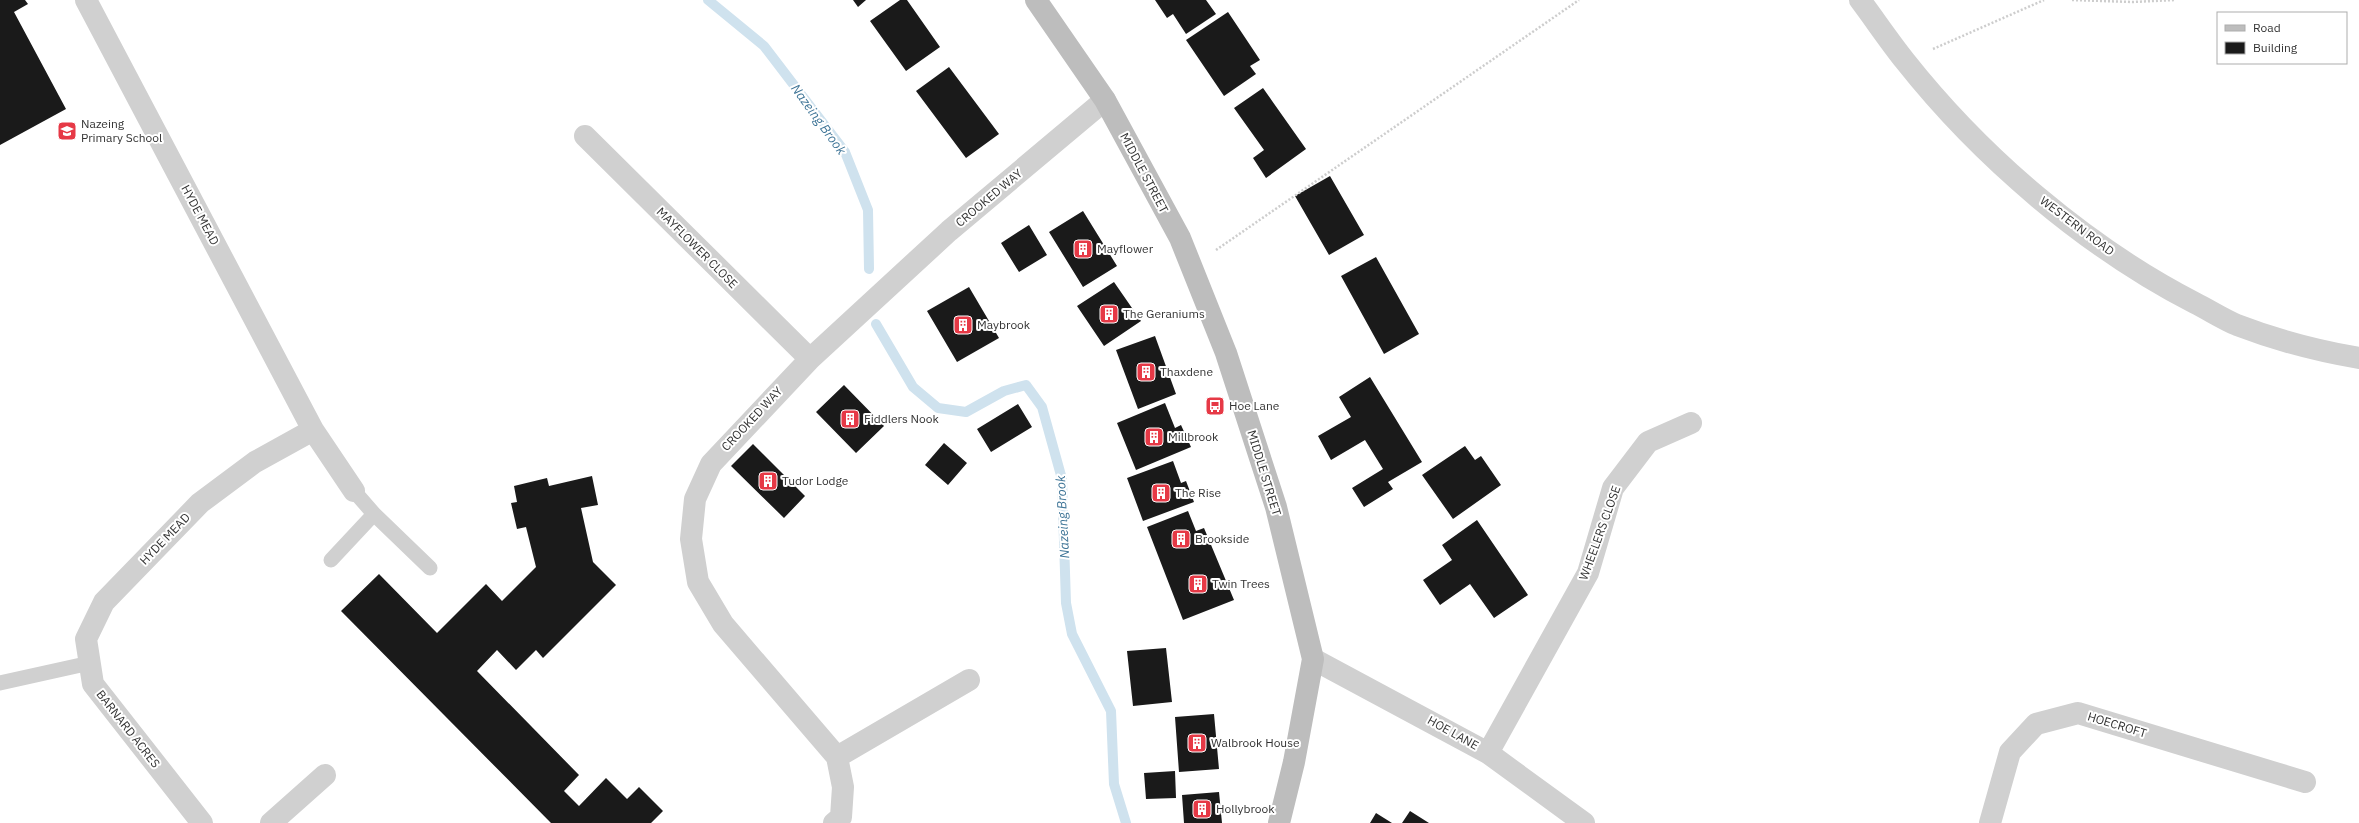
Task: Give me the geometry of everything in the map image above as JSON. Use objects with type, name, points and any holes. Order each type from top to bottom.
[{"type":"street","name":"HYDE MEAD","points":[[86,0],[312,430],[354,491]]},
{"type":"street","name":"MIDDLE STREET","points":[[1036,0],[1106,100],[1180,238],[1226,353],[1276,507],[1313,659],[1294,762],[1279,823]]},
{"type":"street","name":"WESTERN ROAD","points":[[1860,0],[1906,62],[1953,115],[2007,171],[2080,230],[2153,282],[2237,324],[2330,354],[2359,358]]},
{"type":"street","name":"CROOKED WAY","points":[[834,823],[841,816],[843,787],[837,757],[723,624],[698,582],[691,539],[695,499],[711,464],[810,359],[949,231],[1106,100]]},
{"type":"street","name":"MAYFLOWER CLOSE","points":[[585,136],[810,359]]},
{"type":"street","name":"WHEELERS CLOSE","points":[[1488,752],[1588,573],[1613,488],[1648,442],[1691,423]]},
{"type":"street","name":"HYDE MEAD","points":[[104,602],[200,503],[255,462],[312,430]]},
{"type":"street","name":"BARNARD ACRES","points":[[104,602],[86,639],[93,684],[202,823]]},
{"type":"street","name":"HOE LANE","points":[[1313,659],[1488,752],[1584,823]]},
{"type":"street","points":[[837,757],[969,680]]},
{"type":"street","name":"HOECROFT","points":[[1990,823],[2010,752],[2036,724],[2078,713],[2305,782]]},
{"type":"street","points":[[271,823],[325,775]]},
{"type":"lane","points":[[354,491],[374,514],[430,568]]},
{"type":"lane","points":[[331,560],[374,514]]},
{"type":"lane","points":[[0,684],[90,663]]},
{"type":"path","points":[[1192,267],[1579,0]]},
{"type":"path","points":[[1906,62],[2044,0]]},
{"type":"path","points":[[2072,0],[2132,2],[2175,0]]},
{"type":"building","points":[[0,0],[25,0],[28,4],[14,12],[66,109],[0,145]]},
{"type":"building","points":[[853,0],[866,0],[858,7]]},
{"type":"building","points":[[900,0],[907,0],[940,47],[906,71],[870,21]]},
{"type":"building","points":[[1155,0],[1206,0],[1216,14],[1186,34],[1173,14],[1167,18]]},
{"type":"building","points":[[1228,12],[1260,60],[1250,66],[1256,74],[1224,96],[1186,40]]},
{"type":"building","points":[[949,67],[999,134],[966,158],[916,91]]},
{"type":"building","points":[[1263,88],[1306,149],[1266,178],[1253,158],[1264,150],[1234,108]]},
{"type":"building","points":[[1330,176],[1364,235],[1329,255],[1295,196]]},
{"type":"building","name":"Mayflower","points":[[1083,211],[1117,266],[1083,287],[1049,232]]},
{"type":"building","points":[[1029,225],[1047,255],[1019,272],[1001,243]]},
{"type":"building","points":[[1376,257],[1419,334],[1384,354],[1341,276]]},
{"type":"building","name":"The Geraniums","points":[[1114,282],[1141,321],[1104,346],[1077,306]]},
{"type":"building","name":"Maybrook","points":[[969,287],[999,338],[957,362],[927,311]]},
{"type":"building","name":"Thaxdene","points":[[1155,336],[1176,394],[1138,409],[1116,350]]},
{"type":"building","points":[[1370,377],[1422,462],[1388,482],[1393,489],[1364,507],[1352,488],[1383,469],[1365,440],[1331,460],[1318,436],[1351,417],[1339,397]]},
{"type":"building","name":"Fiddlers Nook","points":[[844,385],[884,426],[856,453],[816,412]]},
{"type":"building","name":"Millbrook","points":[[1165,403],[1175,428],[1181,425],[1191,447],[1136,470],[1117,423]]},
{"type":"building","points":[[1018,404],[1032,427],[991,452],[977,429]]},
{"type":"building","points":[[944,443],[967,463],[948,485],[925,465]]},
{"type":"building","name":"Tudor Lodge","points":[[753,444],[805,496],[784,518],[731,466]]},
{"type":"building","points":[[1465,446],[1475,460],[1481,456],[1501,485],[1453,519],[1422,475]]},
{"type":"building","name":"The Rise","points":[[1173,461],[1181,483],[1186,481],[1194,502],[1143,521],[1127,478]]},
{"type":"building","points":[[592,476],[598,505],[581,508],[593,562],[616,585],[543,658],[536,650],[516,670],[497,650],[477,671],[579,775],[564,791],[579,806],[606,778],[627,799],[639,787],[663,811],[651,823],[551,823],[341,611],[379,574],[437,633],[486,584],[502,601],[536,567],[526,527],[517,529],[511,503],[517,502],[514,486],[547,478],[549,486]]},
{"type":"building","points":[[1188,511],[1196,531],[1204,528],[1234,600],[1183,620],[1147,527]]},
{"type":"building","points":[[1477,520],[1528,595],[1494,618],[1470,584],[1440,605],[1423,580],[1452,560],[1442,545]]},
{"type":"building","points":[[1166,648],[1172,702],[1133,706],[1127,651]]},
{"type":"building","name":"Walbrook House","points":[[1214,714],[1219,769],[1179,772],[1175,717]]},
{"type":"building","points":[[1175,771],[1176,798],[1146,799],[1144,773]]},
{"type":"building","name":"Hollybrook","points":[[1219,792],[1222,823],[1184,823],[1182,795]]},
{"type":"building","points":[[1410,811],[1429,823],[1402,823]]},
{"type":"building","points":[[1376,813],[1392,823],[1370,823]]},
{"type":"waterway","name":"Nazeing Brook","points":[[708,0],[764,46],[845,152],[868,210],[869,269]]},
{"type":"waterway","name":"Nazeing Brook","points":[[876,324],[913,387],[938,408],[966,412],[1004,391],[1026,385],[1042,407],[1062,479],[1066,603],[1072,634],[1111,711],[1114,784],[1126,823]]},
{"type":"place","name":"Nazeing Primary School","points":[[67,131]]},
{"type":"place","name":"Mayflower","points":[[1083,249]]},
{"type":"place","name":"The Geraniums","points":[[1109,314]]},
{"type":"place","name":"Maybrook","points":[[963,325]]},
{"type":"place","name":"Thaxdene","points":[[1146,372]]},
{"type":"place","name":"Hoe Lane","points":[[1215,406]]},
{"type":"place","name":"Fiddlers Nook","points":[[850,419]]},
{"type":"place","name":"Millbrook","points":[[1154,437]]},
{"type":"place","name":"Tudor Lodge","points":[[768,481]]},
{"type":"place","name":"The Rise","points":[[1161,493]]},
{"type":"place","name":"Brookside","points":[[1181,539]]},
{"type":"place","name":"Twin Trees","points":[[1198,584]]},
{"type":"place","name":"Walbrook House","points":[[1197,743]]},
{"type":"place","name":"Hollybrook","points":[[1202,809]]}]
